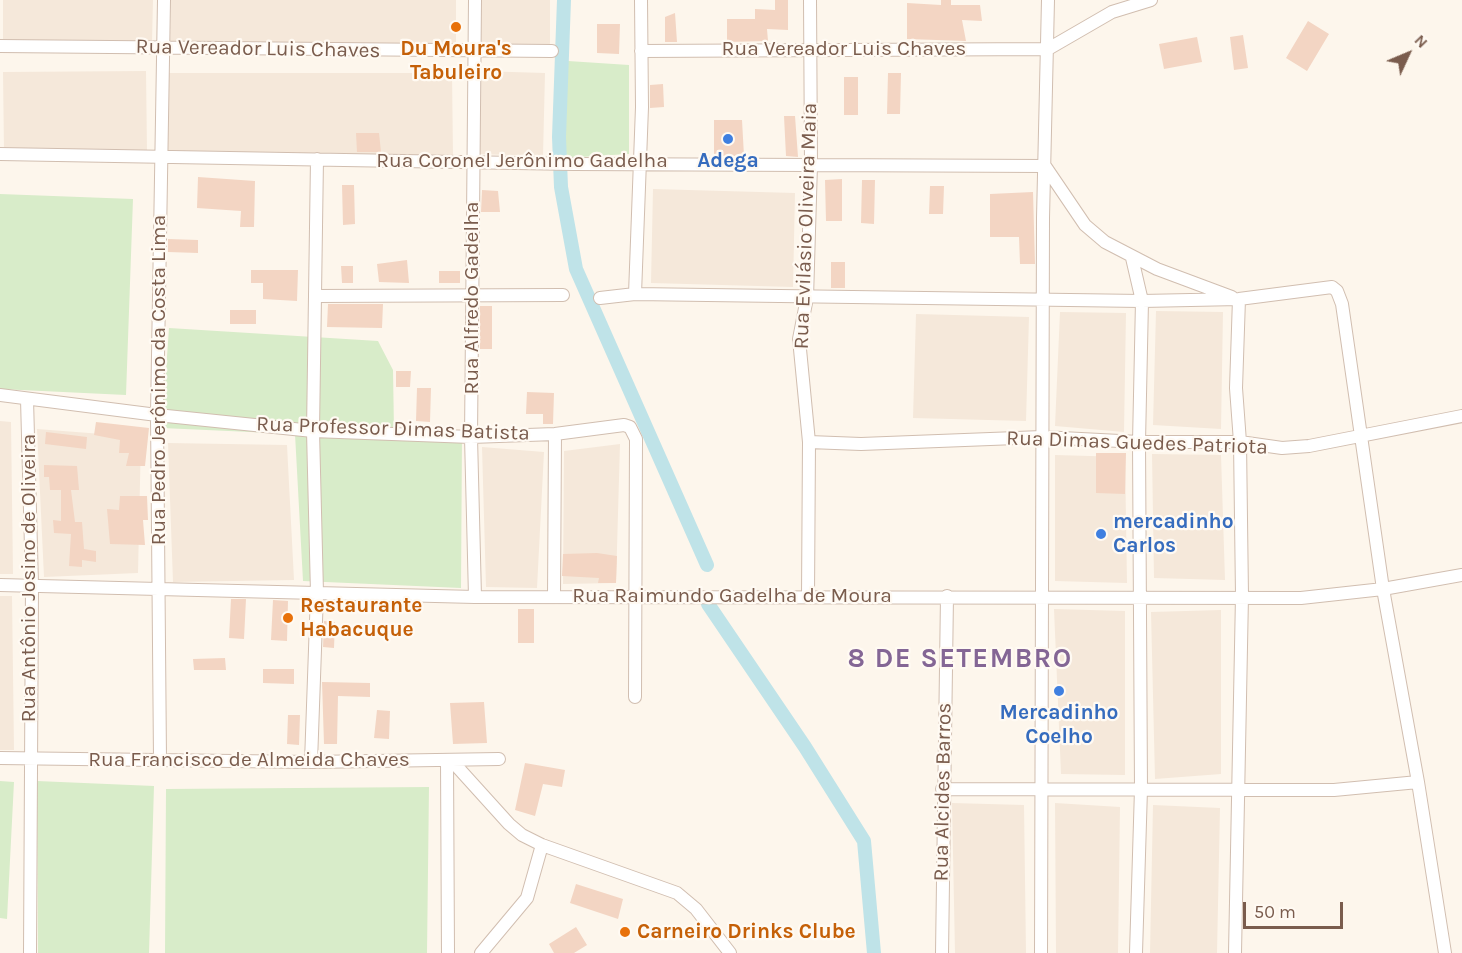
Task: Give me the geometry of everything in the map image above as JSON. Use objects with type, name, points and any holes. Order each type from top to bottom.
[{"type":"street","name":"Rua Pedro Jerônimo da Costa Lima","points":[[160,759],[157,415],[164,0]]},
{"type":"street","name":"Rua Alfredo Gadelha","points":[[475,0],[471,437],[475,597]]},
{"type":"street","points":[[635,294],[640,162],[641,0]]},
{"type":"street","name":"Rua Evilásio Oliveira Maia","points":[[808,596],[809,442],[798,339],[807,298],[811,164],[810,0]]},
{"type":"street","points":[[1041,953],[1042,436],[1048,0]]},
{"type":"street","points":[[1048,49],[1112,12],[1151,0]]},
{"type":"street","name":"Rua Vereador Luis Chaves","points":[[0,46],[552,51]]},
{"type":"street","name":"Rua Vereador Luis Chaves","points":[[641,51],[1048,49]]},
{"type":"street","name":"Rua Coronel Jerônimo Gadelha","points":[[0,154],[574,164],[640,162],[1045,166]]},
{"type":"street","points":[[311,762],[316,593],[314,431],[317,159]]},
{"type":"street","points":[[1045,166],[1085,225],[1105,242],[1132,258],[1239,299]]},
{"type":"street","points":[[1132,258],[1142,301],[1139,442],[1141,789],[1136,953]]},
{"type":"street","points":[[600,298],[635,294],[1142,301],[1239,299],[1327,285],[1337,291],[1342,304],[1383,589],[1418,782],[1445,953]]},
{"type":"street","points":[[315,296],[563,295]]},
{"type":"street","points":[[1236,953],[1242,596],[1240,442],[1236,388],[1239,299]]},
{"type":"street","name":"Rua Professor Dimas Batista","points":[[0,394],[157,415],[314,431],[471,437],[555,434],[624,425],[630,427],[636,439],[636,596]]},
{"type":"street","name":"Rua Antônio Josino de Oliveira","points":[[27,399],[32,585],[29,758],[30,953]]},
{"type":"street","name":"Rua Dimas Guedes Patriota","points":[[809,442],[861,444],[1042,436],[1139,442],[1240,442],[1282,448],[1299,447],[1462,416]]},
{"type":"street","points":[[554,597],[555,434]]},
{"type":"street","name":"Rua Raimundo Gadelha de Moura","points":[[0,585],[475,597],[1242,596],[1301,598],[1383,589],[1462,575]]},
{"type":"street","points":[[635,697],[636,596]]},
{"type":"street","name":"Rua Alcides Barros","points":[[942,953],[942,789],[947,596]]},
{"type":"street","name":"Rua Francisco de Almeida Chaves","points":[[0,758],[311,762],[499,759]]},
{"type":"street","points":[[450,761],[509,824],[542,845],[677,893],[696,909],[730,953]]},
{"type":"street","points":[[447,953],[450,761]]},
{"type":"street","points":[[942,789],[1335,790],[1418,782]]},
{"type":"street","points":[[481,953],[527,898],[533,884],[542,845]]},
{"type":"shaded area","points":[[3,0],[153,0],[152,42],[3,40]]},
{"type":"shaded area","points":[[171,0],[456,0],[456,46],[170,41]]},
{"type":"shaded area","points":[[479,0],[550,0],[550,47],[479,47]]},
{"type":"shaded area","points":[[146,71],[147,151],[4,151],[3,72]]},
{"type":"shaded area","points":[[479,71],[545,73],[543,156],[477,154]]},
{"type":"shaded area","points":[[168,73],[452,73],[453,156],[168,153]]},
{"type":"shaded area","points":[[653,189],[795,193],[793,287],[651,283]]},
{"type":"shaded area","points":[[1156,311],[1223,312],[1221,429],[1153,425]]},
{"type":"shaded area","points":[[1060,312],[1126,313],[1124,432],[1055,426]]},
{"type":"shaded area","points":[[916,314],[1029,317],[1026,421],[913,418]]},
{"type":"shaded area","points":[[0,421],[11,422],[13,574],[0,574]]},
{"type":"shaded area","points":[[37,429],[141,437],[138,573],[44,577]]},
{"type":"shaded area","points":[[168,443],[287,445],[294,580],[173,582]]},
{"type":"shaded area","points":[[620,444],[616,583],[563,584],[564,451]]},
{"type":"shaded area","points":[[482,447],[544,452],[537,588],[486,587]]},
{"type":"shaded area","points":[[1152,454],[1221,455],[1225,580],[1154,578]]},
{"type":"shaded area","points":[[1055,455],[1125,457],[1127,583],[1055,581]]},
{"type":"shaded area","points":[[0,596],[12,596],[14,750],[0,750]]},
{"type":"shaded area","points":[[1054,609],[1125,611],[1125,775],[1061,774]]},
{"type":"shaded area","points":[[1221,610],[1221,774],[1155,779],[1151,612]]},
{"type":"shaded area","points":[[952,803],[1024,805],[1026,953],[955,953]]},
{"type":"shaded area","points":[[1055,803],[1120,807],[1118,953],[1056,953]]},
{"type":"shaded area","points":[[1153,805],[1220,808],[1217,953],[1150,953]]},
{"type":"green space","points":[[568,61],[629,65],[629,154],[563,158]]},
{"type":"green space","points":[[0,194],[133,199],[126,395],[0,389]]},
{"type":"green space","points":[[169,328],[378,341],[393,370],[394,431],[462,435],[461,588],[303,581],[295,434],[162,428]]},
{"type":"green space","points":[[0,781],[14,782],[7,919],[0,918]]},
{"type":"green space","points":[[37,781],[154,786],[149,953],[38,953]]},
{"type":"green space","points":[[429,787],[427,953],[165,953],[166,789]]},
{"type":"building","points":[[775,0],[788,0],[788,30],[767,29],[768,41],[727,42],[727,19],[755,19],[755,9],[775,10]]},
{"type":"building","points":[[941,0],[951,0],[951,5],[980,5],[982,21],[962,20],[966,41],[907,39],[907,3],[941,5]]},
{"type":"building","points":[[675,13],[677,42],[665,42],[665,17]]},
{"type":"building","points":[[1308,21],[1329,34],[1307,71],[1286,58]]},
{"type":"building","points":[[597,24],[620,24],[619,54],[597,53]]},
{"type":"building","points":[[1243,35],[1248,68],[1234,70],[1230,37]]},
{"type":"building","points":[[1197,37],[1202,62],[1164,69],[1159,44]]},
{"type":"building","points":[[888,73],[901,73],[900,114],[887,114]]},
{"type":"building","points":[[844,77],[858,77],[858,115],[844,115]]},
{"type":"building","points":[[663,84],[664,107],[650,108],[650,85]]},
{"type":"building","points":[[784,116],[795,116],[798,157],[786,156]]},
{"type":"building","name":"Adega","points":[[714,120],[742,120],[744,156],[714,156]]},
{"type":"building","points":[[356,133],[379,133],[381,152],[357,152]]},
{"type":"building","points":[[198,177],[255,181],[254,227],[240,227],[241,211],[197,208]]},
{"type":"building","points":[[842,179],[842,221],[826,221],[825,180]]},
{"type":"building","points":[[862,180],[875,180],[874,224],[861,223]]},
{"type":"building","points":[[342,185],[354,185],[355,224],[343,225]]},
{"type":"building","points":[[930,186],[944,186],[943,214],[929,214]]},
{"type":"building","points":[[482,190],[498,191],[500,212],[481,212]]},
{"type":"building","points":[[1033,192],[1035,264],[1020,264],[1019,237],[990,237],[990,194]]},
{"type":"building","points":[[168,239],[198,240],[198,253],[168,252]]},
{"type":"building","points":[[407,260],[409,283],[379,282],[377,264]]},
{"type":"building","points":[[831,262],[845,262],[845,288],[831,288]]},
{"type":"building","points":[[341,266],[353,266],[353,283],[342,283]]},
{"type":"building","points":[[251,270],[298,270],[297,301],[263,299],[263,283],[251,283]]},
{"type":"building","points":[[439,271],[460,271],[460,283],[439,283]]},
{"type":"building","points":[[328,304],[383,304],[382,328],[327,327]]},
{"type":"building","points":[[480,306],[492,306],[492,349],[480,349]]},
{"type":"building","points":[[230,310],[256,310],[256,324],[230,324]]},
{"type":"building","points":[[396,371],[411,371],[410,387],[396,387]]},
{"type":"building","points":[[417,388],[431,388],[430,422],[416,421]]},
{"type":"building","points":[[527,392],[554,393],[553,424],[543,424],[543,414],[526,414]]},
{"type":"building","points":[[96,422],[149,428],[145,466],[126,466],[129,453],[119,453],[120,440],[94,435]]},
{"type":"building","points":[[46,432],[87,437],[86,449],[45,444]]},
{"type":"building","points":[[1096,453],[1126,453],[1125,494],[1096,493]]},
{"type":"building","points":[[44,465],[77,466],[79,490],[71,490],[75,522],[82,522],[84,549],[96,551],[96,562],[82,560],[82,567],[69,566],[71,534],[54,533],[53,520],[61,521],[61,490],[50,490],[49,477],[44,477]]},
{"type":"building","points":[[120,496],[147,496],[148,520],[143,520],[145,545],[110,544],[107,509],[119,510]]},
{"type":"building","points":[[597,553],[617,556],[616,583],[598,583],[599,578],[562,576],[563,554]]},
{"type":"building","points":[[231,599],[246,599],[244,639],[229,638]]},
{"type":"building","points":[[273,600],[288,601],[287,641],[271,640]]},
{"type":"building","points":[[518,609],[534,609],[534,643],[518,643]]},
{"type":"building","points":[[324,621],[335,622],[334,648],[323,647]]},
{"type":"building","points":[[225,658],[226,670],[194,670],[193,659]]},
{"type":"building","points":[[263,669],[294,669],[294,684],[263,683]]},
{"type":"building","points":[[322,682],[370,683],[370,697],[338,696],[337,744],[324,744]]},
{"type":"building","points":[[484,702],[487,743],[453,744],[450,703]]},
{"type":"building","points":[[377,710],[390,711],[389,739],[374,738]]},
{"type":"building","points":[[288,715],[300,715],[299,745],[287,744]]},
{"type":"building","points":[[525,763],[565,770],[562,787],[543,784],[535,816],[515,810]]},
{"type":"building","points":[[576,884],[623,899],[618,919],[570,903]]},
{"type":"building","points":[[576,927],[587,945],[574,953],[554,953],[549,944]]},
{"type":"waterway","points":[[564,0],[559,137],[561,187],[576,269],[707,565]]},
{"type":"waterway","points":[[708,604],[805,747],[864,841],[874,953]]},
{"type":"place","name":"Du Moura's Tabuleiro","points":[[456,27]]},
{"type":"place","name":"Adega","points":[[728,139]]},
{"type":"place","name":"mercadinho Carlos","points":[[1101,534]]},
{"type":"place","name":"Restaurante Habacuque","points":[[288,618]]},
{"type":"place","name":"Mercadinho Coelho","points":[[1059,691]]},
{"type":"place","name":"Carneiro Drinks Clube","points":[[625,932]]},
{"type":"district","name":"8 DE SETEMBRO","points":[[960,659]]}]
